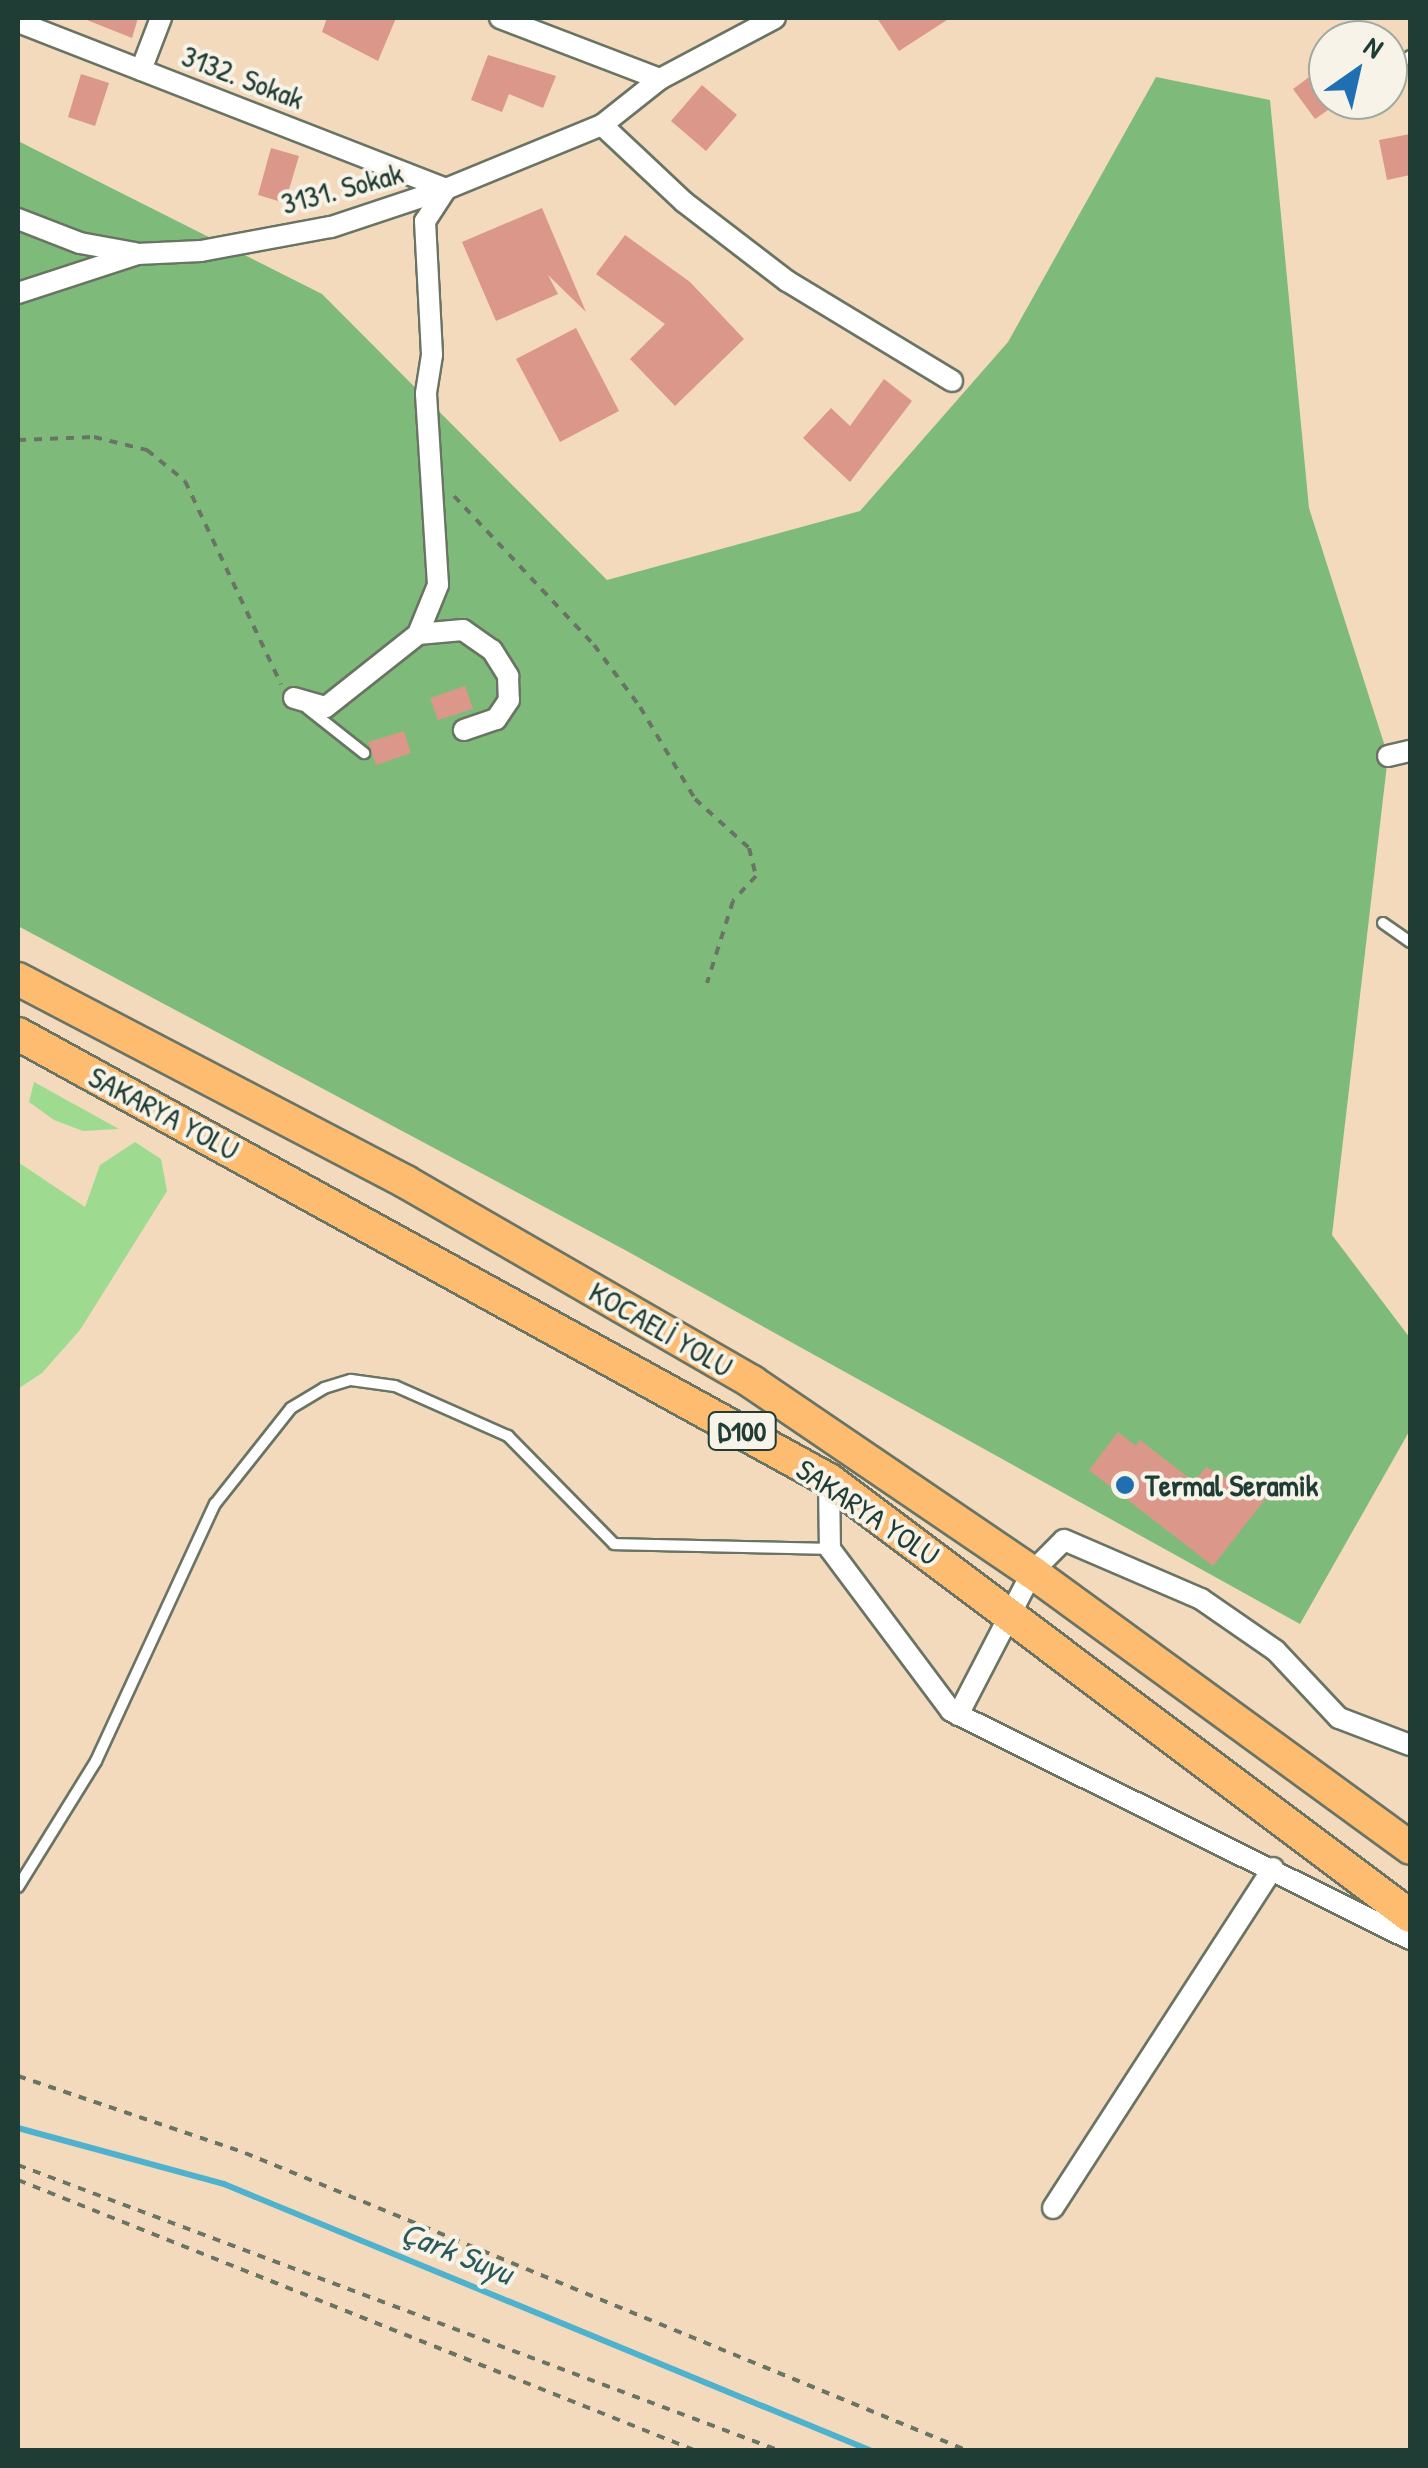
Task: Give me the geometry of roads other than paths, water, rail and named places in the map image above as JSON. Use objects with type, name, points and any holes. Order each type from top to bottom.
[{"type":"highway","name":"KOCAELİ YOLU","points":[[18,979],[406,1182],[752,1382],[1032,1572],[1410,1848]]},
{"type":"highway","name":"SAKARYA YOLU","points":[[18,1034],[829,1480],[1009,1611],[1410,1916]]},
{"type":"street","points":[[141,70],[162,18]]},
{"type":"street","points":[[500,18],[660,79]]},
{"type":"street","name":"3131. Sokak","points":[[18,293],[137,254],[201,251],[331,227],[446,189],[602,126],[660,79],[775,18]]},
{"type":"street","name":"3132. Sokak","points":[[18,22],[446,189]]},
{"type":"street","points":[[602,126],[684,202],[787,281],[952,381]]},
{"type":"street","points":[[294,698],[326,707],[418,634],[438,585],[430,478],[425,221],[446,189]]},
{"type":"street","points":[[18,219],[80,244],[137,254]]},
{"type":"street","points":[[418,634],[462,630],[492,650],[508,676],[509,700],[496,719],[464,730]]},
{"type":"street","points":[[1388,756],[1410,751]]},
{"type":"street","points":[[829,1480],[830,1548],[911,1664],[958,1716],[1273,1868],[1410,1940]]},
{"type":"street","points":[[958,1716],[1032,1572],[1064,1540],[1201,1599],[1276,1651],[1340,1718],[1410,1745]]},
{"type":"street","points":[[1053,2208],[1273,1868]]},
{"type":"lane","points":[[294,698],[364,753]]},
{"type":"lane","points":[[1383,923],[1410,942]]},
{"type":"lane","points":[[18,1887],[96,1761],[214,1504],[291,1408],[324,1388],[352,1380],[394,1386],[508,1436],[614,1544],[830,1548]]},
{"type":"waterway","name":"Çark Suyu","points":[[18,2128],[224,2184],[869,2450]]},
{"type":"place","name":"Termal Seramik","points":[[1125,1485]]}]
